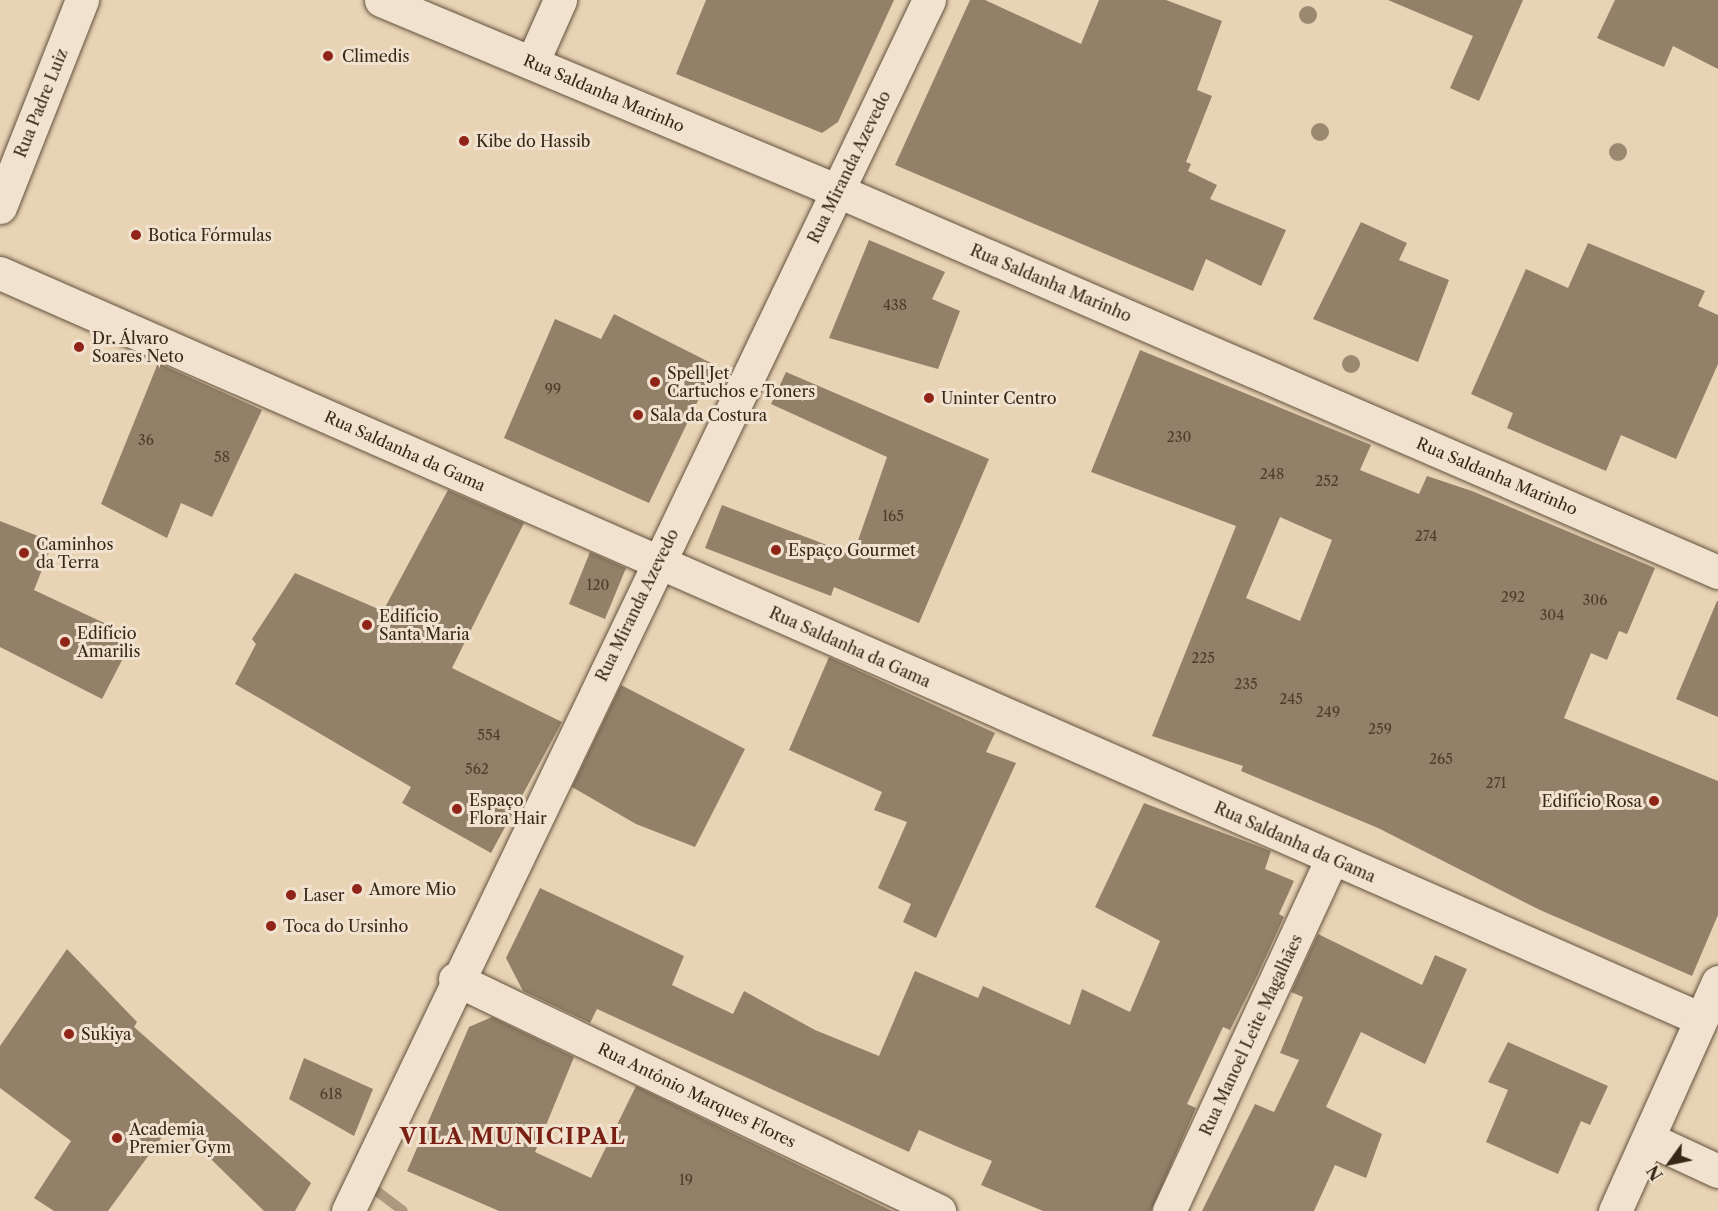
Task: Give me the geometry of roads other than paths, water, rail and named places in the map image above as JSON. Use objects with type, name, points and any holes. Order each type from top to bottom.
[{"type":"street","name":"Rua Padre Luiz","points":[[0,207],[82,0]]},
{"type":"street","name":"Rua Saldanha Marinho","points":[[381,0],[838,191],[1718,572]]},
{"type":"street","points":[[532,63],[560,0]]},
{"type":"street","name":"Rua Miranda Azevedo","points":[[348,1211],[455,979],[929,0]]},
{"type":"street","name":"Rua Saldanha da Gama","points":[[0,273],[1701,1019]]},
{"type":"street","name":"Rua Manoel Leite Magalhães","points":[[1169,1211],[1332,859]]},
{"type":"street","name":"Rua Antônio Marques Flores","points":[[455,979],[939,1211]]},
{"type":"street","points":[[1615,1211],[1718,982]]},
{"type":"street","points":[[1649,1139],[1718,1171]]},
{"type":"waterway","points":[[374,1189],[403,1211]]},
{"type":"place","name":"Climedis","points":[[328,56]]},
{"type":"place","name":"Kibe do Hassib","points":[[464,141]]},
{"type":"place","name":"Botica Fórmulas","points":[[136,235]]},
{"type":"place","name":"Dr. Álvaro Soares Neto","points":[[79,347]]},
{"type":"place","name":"Spell Jet Cartuchos e Toners","points":[[655,382]]},
{"type":"place","name":"Uninter Centro","points":[[929,398]]},
{"type":"place","name":"Sala da Costura","points":[[638,415]]},
{"type":"place","name":"Espaço Gourmet","points":[[776,550]]},
{"type":"place","name":"Caminhos da Terra","points":[[24,553]]},
{"type":"place","name":"Edifício Santa Maria","points":[[367,625]]},
{"type":"place","name":"Edifício Amarilis","points":[[65,642]]},
{"type":"place","name":"Edifício Rosa","points":[[1654,801]]},
{"type":"place","name":"Espaço Flora Hair","points":[[457,809]]},
{"type":"place","name":"Amore Mio","points":[[357,889]]},
{"type":"place","name":"Laser","points":[[291,895]]},
{"type":"place","name":"Toca do Ursinho","points":[[271,926]]},
{"type":"place","name":"Sukiya","points":[[69,1034]]},
{"type":"place","name":"Academia Premier Gym","points":[[117,1138]]},
{"type":"district","name":"VILA MUNICIPAL","points":[[513,1137]]}]
